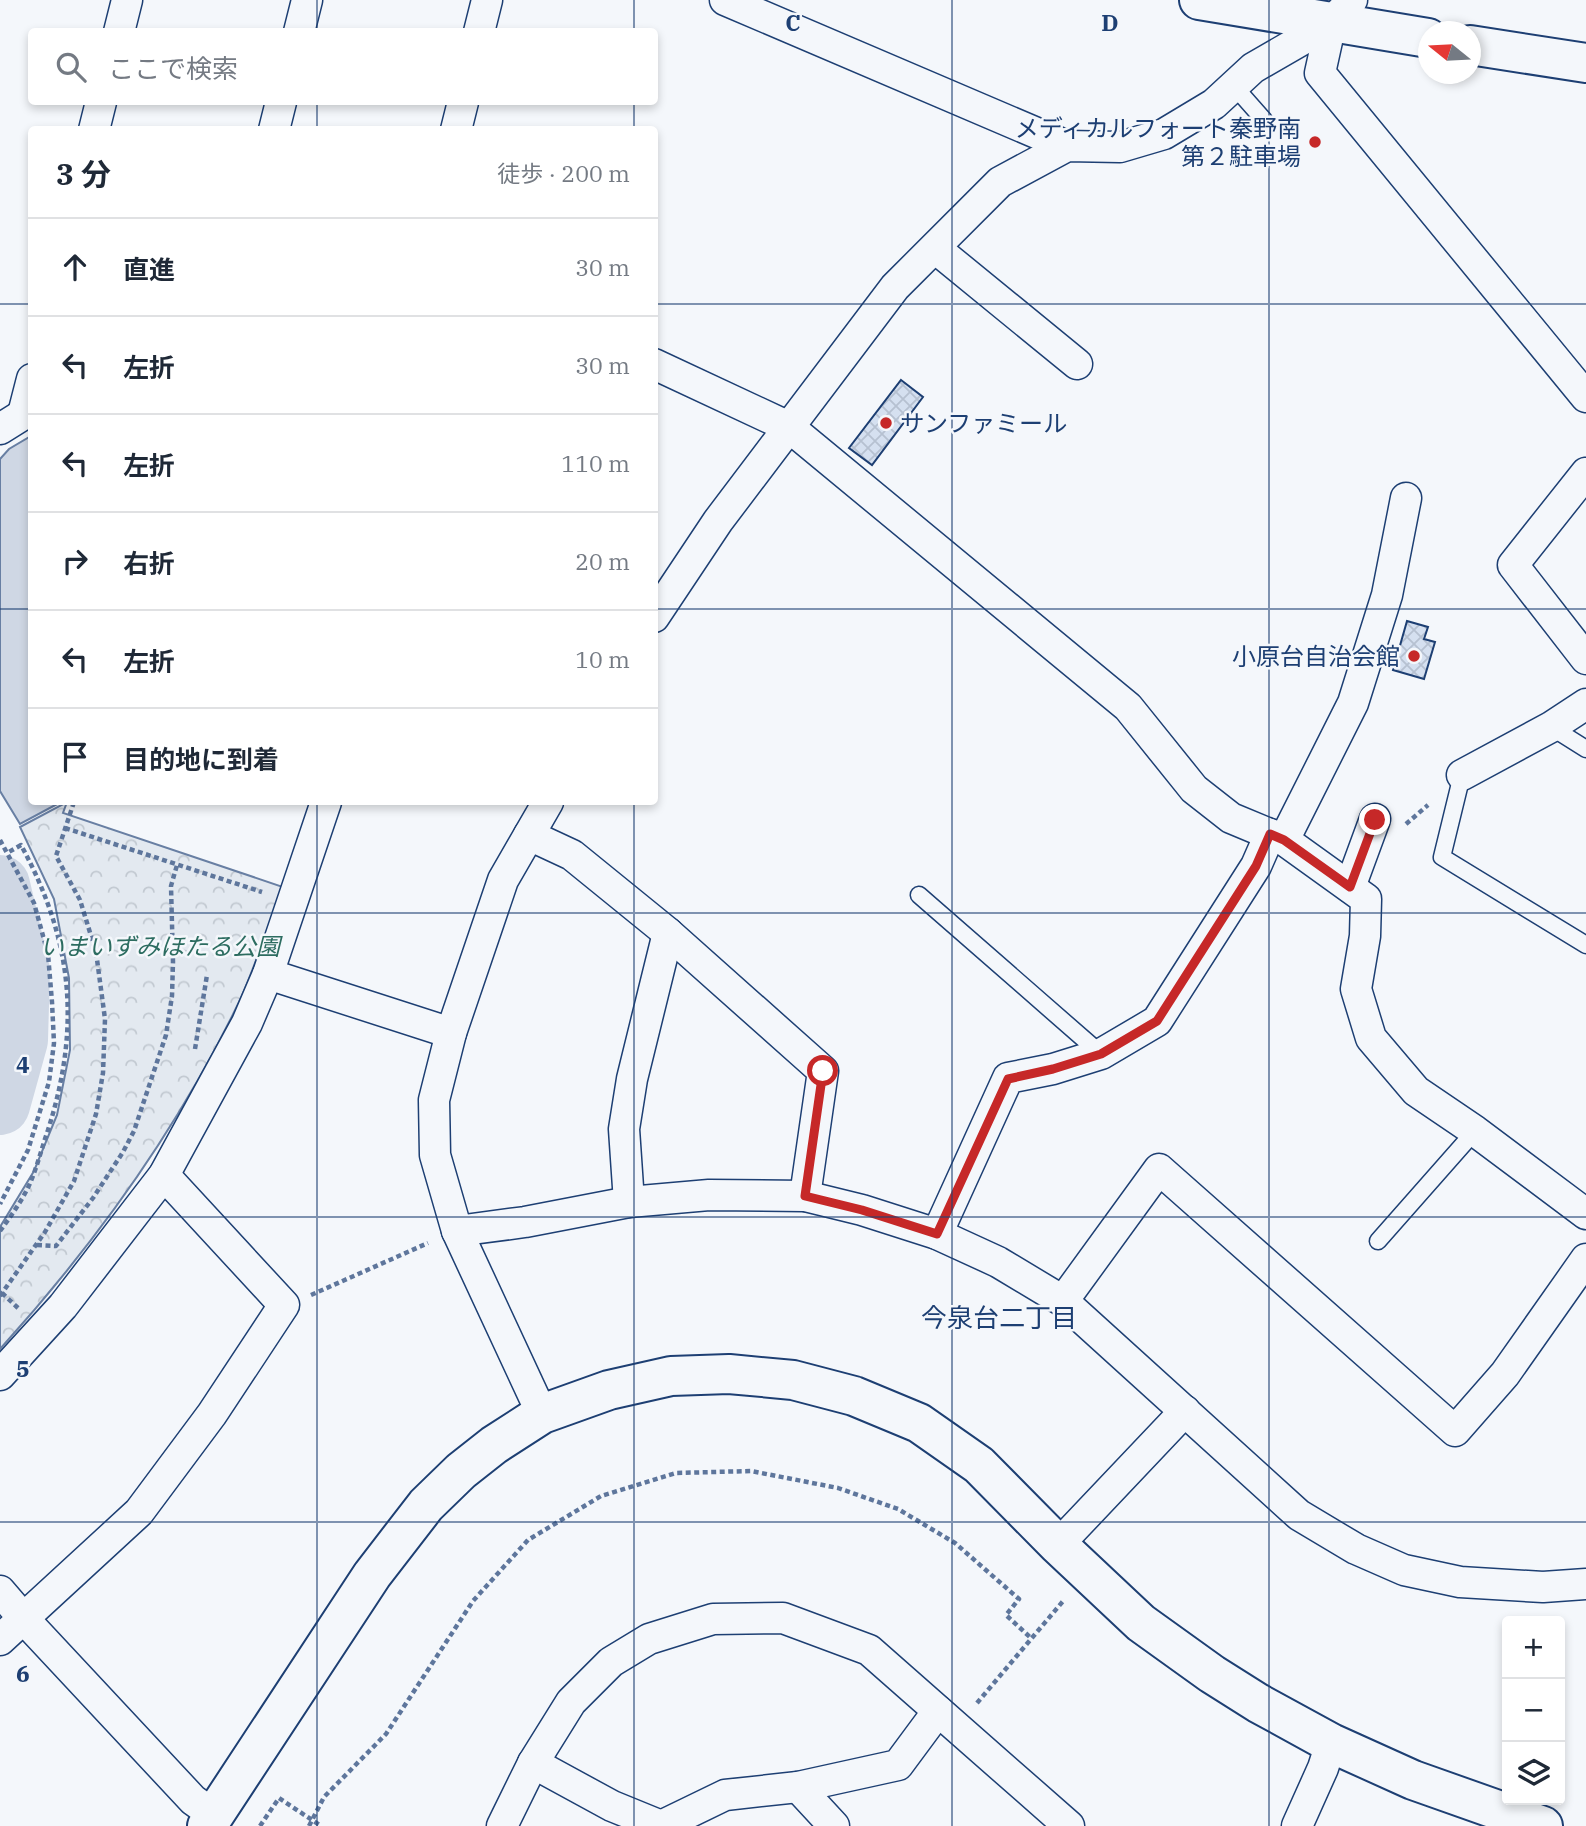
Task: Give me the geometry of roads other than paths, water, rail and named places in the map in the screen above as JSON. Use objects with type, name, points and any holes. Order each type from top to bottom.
[{"type":"street","points":[[120,28],[127,0]]},
{"type":"street","points":[[300,28],[307,0]]},
{"type":"street","points":[[480,28],[487,0]]},
{"type":"street","points":[[725,0],[1067,146],[1120,146],[1164,134],[1214,104],[1252,68],[1341,11]]},
{"type":"street","points":[[1199,0],[1341,11],[1418,35]]},
{"type":"street","points":[[1341,11],[1320,73],[1586,397]]},
{"type":"street","points":[[1481,47],[1586,64]]},
{"type":"street","points":[[95,126],[100,105]]},
{"type":"street","points":[[275,126],[280,105]]},
{"type":"street","points":[[457,126],[462,105]]},
{"type":"street","points":[[658,611],[719,521],[895,287],[1000,182],[1067,146]]},
{"type":"street","points":[[935,248],[1077,364]]},
{"type":"street","points":[[658,366],[789,427],[1128,707],[1194,789],[1231,818],[1277,837],[1366,899],[1365,936],[1356,989],[1371,1038],[1416,1091],[1475,1131],[1586,1214]]},
{"type":"street","points":[[18,417],[28,390]]},
{"type":"street","points":[[1586,472],[1513,565],[1586,659]]},
{"type":"street","points":[[937,1234],[1008,1079],[1101,1054],[1157,1021],[1277,837],[1353,703],[1387,594],[1406,498]]},
{"type":"street","points":[[1462,775],[1551,727],[1586,704]]},
{"type":"street","points":[[0,1375],[64,1307],[163,1175],[247,1023],[268,974],[325,805]]},
{"type":"street","points":[[542,1414],[457,1231],[435,1154],[434,1100],[451,1032],[503,880],[546,805]]},
{"type":"street","points":[[1350,887],[1387,825]]},
{"type":"street","points":[[529,835],[572,855],[668,933],[823,1071],[805,1196]]},
{"type":"street","points":[[629,1202],[624,1129],[632,1079],[668,933]]},
{"type":"street","points":[[268,974],[451,1032]]},
{"type":"street","points":[[1063,1301],[1159,1169],[1455,1431],[1505,1374],[1586,1259]]},
{"type":"street","points":[[0,1640],[139,1512],[212,1414],[284,1305],[163,1175]]},
{"type":"street","points":[[457,1231],[525,1222],[629,1202],[709,1195],[805,1196],[862,1210],[937,1234],[998,1262],[1063,1301],[1299,1515],[1356,1549],[1404,1570],[1460,1582],[1543,1587],[1586,1584]]},
{"type":"street","points":[[0,1591],[210,1821],[372,1575],[426,1505],[461,1471],[494,1445],[542,1414],[609,1390],[671,1376],[729,1374],[793,1380],[854,1396],[919,1423],[979,1465],[1058,1545],[1141,1623],[1258,1703],[1331,1743],[1413,1780],[1543,1826]]},
{"type":"street","points":[[1058,1545],[1185,1411]]},
{"type":"street","points":[[502,1826],[533,1763],[571,1702],[611,1662],[649,1639],[713,1619],[783,1618],[869,1650],[1069,1826]]},
{"type":"street","points":[[533,1763],[612,1806],[661,1826],[725,1795],[798,1787],[898,1765],[938,1712]]},
{"type":"street","points":[[1297,1826],[1331,1743]]},
{"type":"street","points":[[798,1787],[834,1826]]},
{"type":"lane","points":[[1234,86],[1264,120]]},
{"type":"lane","points":[[1551,727],[1586,749]]},
{"type":"lane","points":[[1462,775],[1442,857],[1586,945]]},
{"type":"lane","points":[[919,895],[1101,1054]]},
{"type":"lane","points":[[1377,1241],[1475,1131]]},
{"type":"waterway","points":[[0,885],[20,971],[18,1040],[0,1105]]},
{"type":"place","name":"メディカルフォート秦野南 第２駐車場","points":[[1315,142]]},
{"type":"place","name":"サンファミール","points":[[886,423]]},
{"type":"place","name":"小原台自治会館","points":[[1414,656]]},
{"type":"district","name":"今泉台二丁目","points":[[999,1317]]},
{"type":"park label","name":"いまいずみほたる公園","points":[[160,946]]}]
